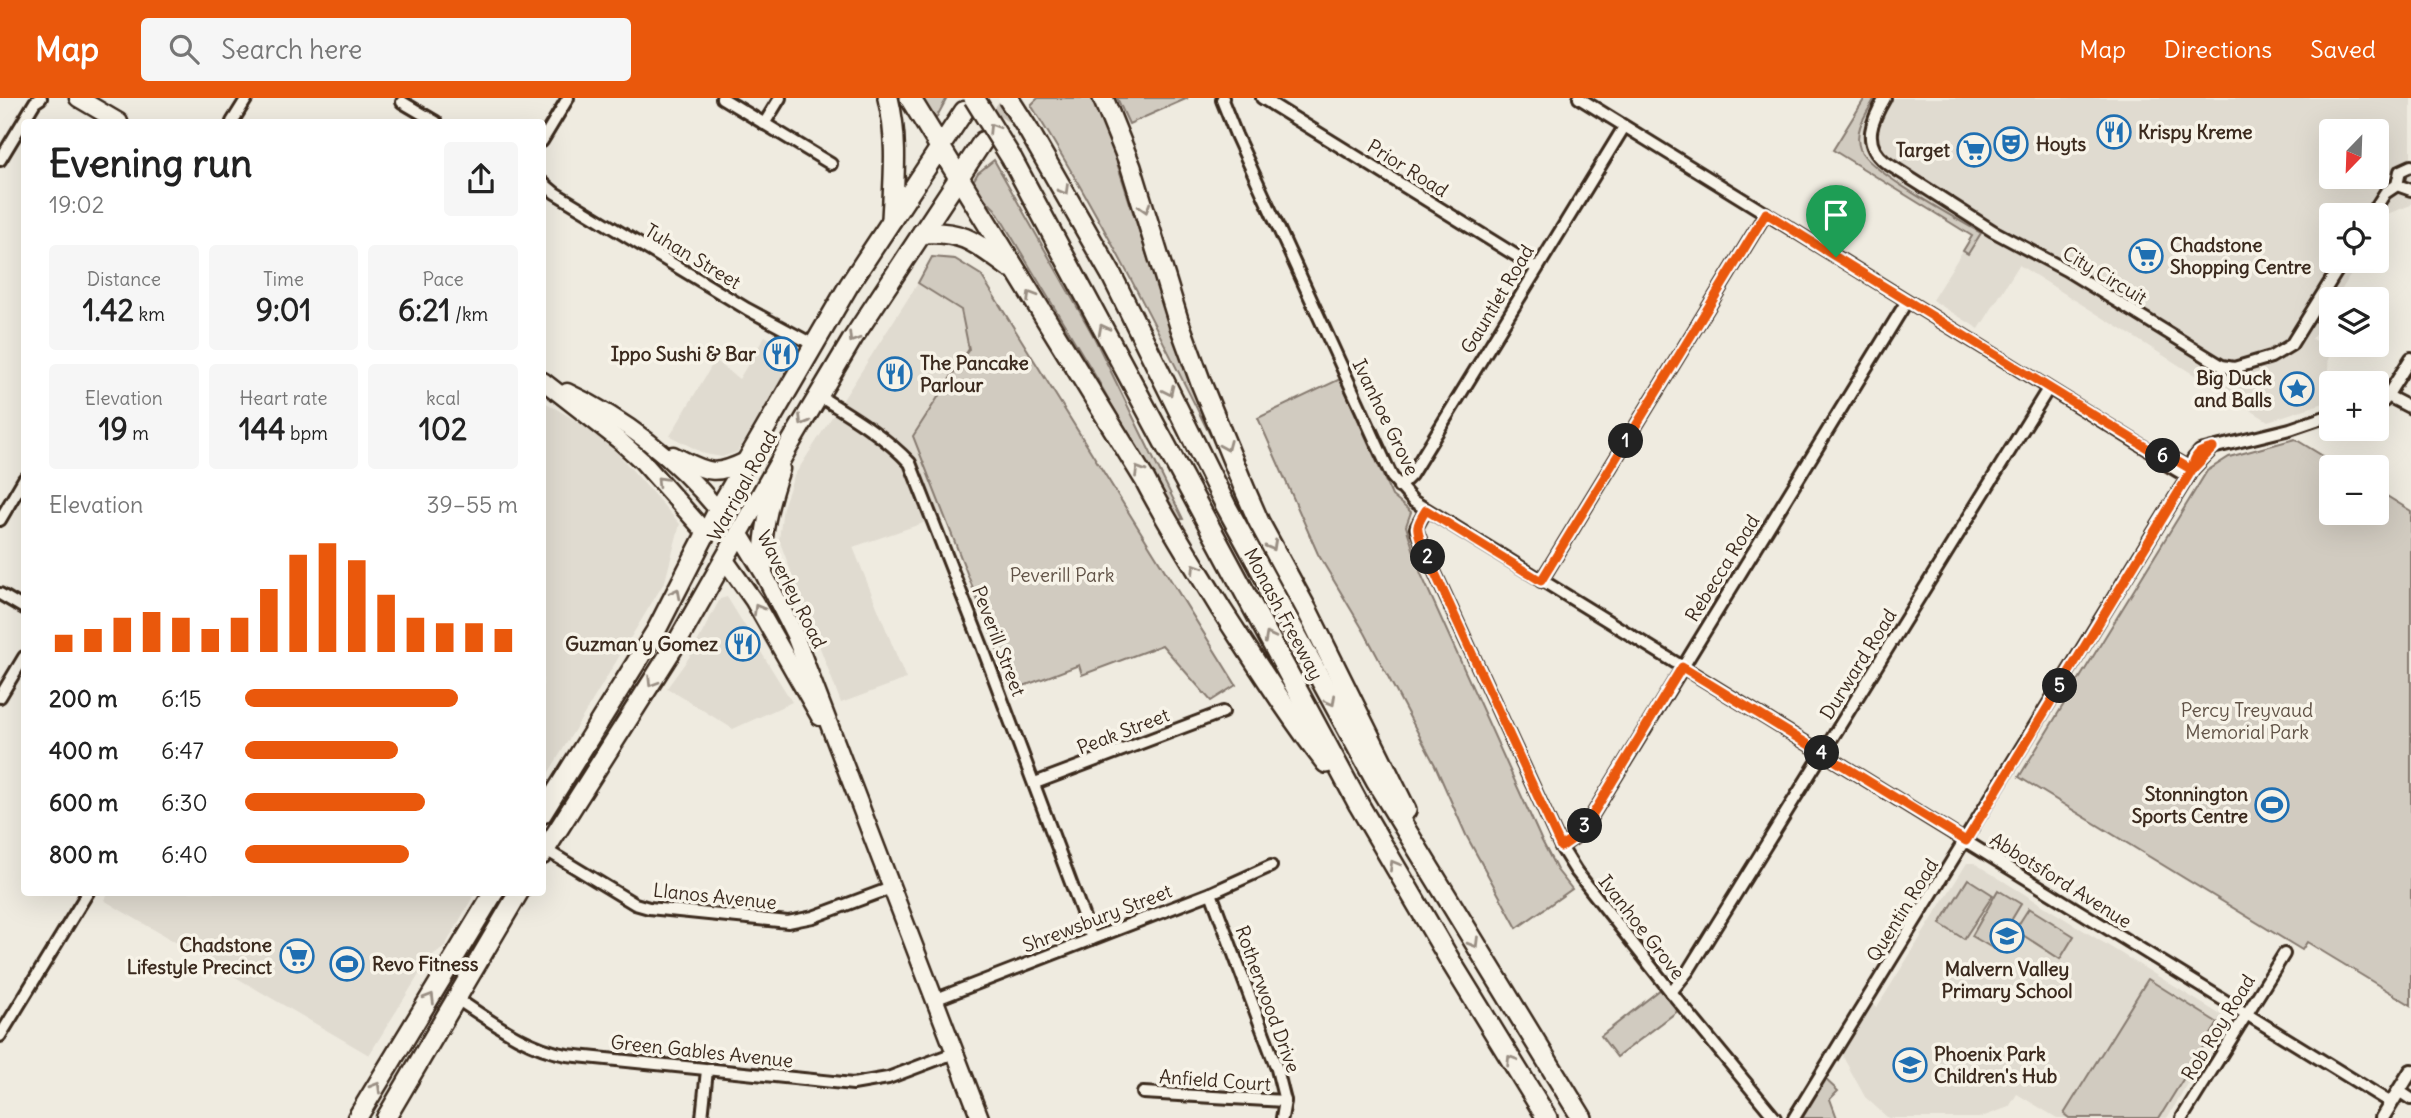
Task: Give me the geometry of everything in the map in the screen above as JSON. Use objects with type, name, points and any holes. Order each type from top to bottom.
[{"type":"highway","points":[[888,98],[895,131],[898,211],[920,203],[936,212]]},
{"type":"highway","points":[[910,98],[1246,647],[1301,731],[1359,805]]},
{"type":"highway","name":"Monash Freeway","points":[[1008,98],[1030,131],[1111,274],[1272,594],[1376,781],[1583,1118]]},
{"type":"highway","points":[[1103,98],[1131,166],[1201,383],[1245,490],[1398,793],[1439,885]]},
{"type":"highway","name":"Warrigal Road","points":[[546,808],[657,629],[718,510],[849,285],[969,104]]},
{"type":"highway","name":"Monash Freeway","points":[[969,104],[1012,159],[1359,805],[1547,1118]]},
{"type":"highway","name":"Warrigal Road","points":[[546,849],[673,650],[819,396],[983,141]]},
{"type":"highway","points":[[922,233],[943,232],[973,241],[1016,272]]},
{"type":"highway","name":"Waverley Road","points":[[718,510],[739,533]]},
{"type":"highway","name":"Waverley Road","points":[[706,533],[725,561]]},
{"type":"highway","points":[[357,1118],[492,896]]},
{"type":"highway","points":[[386,1118],[517,896]]},
{"type":"main road","points":[[78,98],[114,119]]},
{"type":"main road","name":"Waverley Road","points":[[546,382],[592,403],[650,442],[676,464],[718,510]]},
{"type":"main road","name":"Waverley Road","points":[[546,383],[642,461],[706,533]]},
{"type":"main road","points":[[650,442],[713,472],[722,472],[746,461]]},
{"type":"main road","points":[[764,574],[762,554],[768,521],[774,490],[788,447]]},
{"type":"main road","name":"Waverley Road","points":[[739,533],[764,574],[794,633],[980,1118]]},
{"type":"main road","name":"Waverley Road","points":[[725,561],[754,601],[836,742]]},
{"type":"street","points":[[234,119],[247,98]]},
{"type":"street","points":[[546,134],[568,98]]},
{"type":"street","points":[[722,98],[831,164]]},
{"type":"street","points":[[764,124],[780,98]]},
{"type":"street","name":"Ivanhoe Grove","points":[[1223,98],[1236,135],[1399,487],[1426,510],[1416,528],[1423,547],[1561,847],[1576,871],[1671,992],[1774,1118]]},
{"type":"street","name":"Prior Road","points":[[1262,98],[1536,268]]},
{"type":"street","points":[[1579,98],[2048,388],[2157,454],[2170,457],[2190,473]]},
{"type":"street","name":"City Circuit","points":[[1885,98],[1870,132],[1873,148],[1885,162],[1993,231],[2066,270],[2222,366],[2234,368],[2272,357],[2291,345],[2336,273]]},
{"type":"street","points":[[26,119],[38,100]]},
{"type":"street","points":[[402,102],[431,119]]},
{"type":"street","points":[[0,160],[21,127]]},
{"type":"street","name":"Gauntlet Road","points":[[1399,487],[1411,475],[1624,127]]},
{"type":"street","points":[[2397,186],[2400,171],[2411,166]]},
{"type":"street","name":"Tuhan Street","points":[[546,185],[747,309],[814,345]]},
{"type":"street","points":[[2379,203],[2385,193],[2397,186],[2411,190]]},
{"type":"street","name":"Tuhan Street","points":[[546,190],[555,193]]},
{"type":"street","points":[[1541,581],[1766,213]]},
{"type":"street","name":"Rebecca Road","points":[[1561,847],[1585,827],[1907,301]]},
{"type":"street","points":[[2389,388],[2411,358]]},
{"type":"street","name":"Durward Road","points":[[1671,992],[1688,971],[2048,388]]},
{"type":"street","points":[[2389,395],[2411,403]]},
{"type":"street","name":"Peverill Street","points":[[819,396],[878,436],[909,463],[1035,783],[1093,939]]},
{"type":"street","points":[[2389,396],[2411,408]]},
{"type":"street","name":"Quentin Road","points":[[1794,1118],[2190,473],[2213,448],[2319,419]]},
{"type":"street","points":[[0,520],[21,484]]},
{"type":"street","name":"Abbotsford Avenue","points":[[1426,510],[2391,1104]]},
{"type":"street","points":[[0,594],[21,606]]},
{"type":"street","points":[[0,697],[21,662]]},
{"type":"street","name":"Peak Street","points":[[1035,783],[1223,712]]},
{"type":"street","name":"Llanos Avenue","points":[[546,853],[635,904],[649,908],[788,922],[813,917],[891,888]]},
{"type":"street","name":"Shrewsbury Street","points":[[934,1000],[1271,866]]},
{"type":"street","name":"Rotherwood Drive","points":[[1211,892],[1277,1069],[1285,1101],[1282,1118]]},
{"type":"street","points":[[0,1036],[86,896]]},
{"type":"street","name":"Rob Roy Road","points":[[2182,1118],[2284,954]]},
{"type":"street","name":"Green Gables Avenue","points":[[457,999],[528,1044],[543,1050],[707,1070],[853,1084],[888,1078],[954,1052]]},
{"type":"street","points":[[702,1118],[707,1070]]},
{"type":"street","points":[[2382,1118],[2411,1071]]},
{"type":"street","points":[[2399,1091],[2411,1099]]},
{"type":"street","name":"Anfield Court","points":[[1143,1093],[1285,1101]]},
{"type":"shaded area","name":"Chadstone Shopping Centre","points":[[1865,98],[2411,98],[2411,205],[2389,213],[2389,203],[2319,203],[2319,273],[2352,273],[2343,287],[2319,287],[2319,327],[2312,339],[2319,342],[2319,357],[2329,357],[2328,371],[2319,371],[2319,405],[2268,421],[2019,265],[1979,329],[1932,300],[1972,236],[1833,150]]},
{"type":"shaded area","points":[[918,283],[961,310],[969,349],[913,436],[944,516],[853,547],[906,679],[841,703],[779,540],[783,507],[794,476]]},
{"type":"shaded area","points":[[765,336],[799,356],[737,452],[722,457],[705,454],[670,436],[715,360],[739,379]]},
{"type":"shaded area","points":[[546,403],[603,437],[680,524],[665,581],[546,777]]},
{"type":"shaded area","points":[[727,597],[792,702],[733,729],[667,688],[690,656],[720,599]]},
{"type":"shaded area","name":"Malvern Valley Primary School","points":[[1967,863],[1974,863],[2224,1017],[2225,1024],[2167,1118],[2057,1118],[2017,1094],[2009,1107],[1979,1118],[1888,1118],[1865,1097],[1842,1055],[1872,1005],[1877,1007]]},
{"type":"shaded area","name":"Chadstone Lifestyle Precinct","points":[[106,896],[473,896],[445,946],[430,957],[369,1055],[104,900]]},
{"type":"green space","points":[[920,98],[947,98],[935,120]]},
{"type":"green space","points":[[1038,98],[1092,98],[1106,129],[1174,339],[1213,432],[1210,435],[1102,226],[1031,105]]},
{"type":"green space","points":[[1117,98],[1188,98],[1129,124]]},
{"type":"green space","points":[[1865,98],[1875,98],[1860,128],[1860,149],[1895,182],[1981,233],[1968,254],[1963,251],[1972,236],[1833,150]]},
{"type":"green space","points":[[994,160],[1093,335],[1183,519],[1177,520],[1096,377],[995,209],[981,198],[972,183],[978,173]]},
{"type":"green space","name":"Peverill Park","points":[[932,257],[955,259],[981,275],[1236,685],[1211,701],[1162,645],[1082,675],[1079,665],[1013,690],[913,436],[969,349],[961,310],[918,283]]},
{"type":"green space","points":[[1340,379],[1392,496],[1411,512],[1406,526],[1421,574],[1541,839],[1557,870],[1572,889],[1517,928],[1466,835],[1435,765],[1365,633],[1318,554],[1258,418]]},
{"type":"green space","name":"Percy Treyvaud Memorial Park","points":[[2295,439],[2321,455],[2319,455],[2319,525],[2389,525],[2389,497],[2411,511],[2411,1005],[2307,942],[2302,950],[2019,777],[2207,471],[2229,457]]},
{"type":"green space","points":[[1968,879],[1993,895],[1964,939],[1940,924]]},
{"type":"green space","points":[[1998,890],[2021,904],[1994,949],[1972,936]]},
{"type":"green space","points":[[2029,908],[2074,936],[2060,959],[2015,930]]},
{"type":"green space","points":[[2148,979],[2218,1023],[2159,1118],[2069,1118],[2064,1114]]},
{"type":"green space","points":[[1661,989],[1679,1010],[1617,1057],[1601,1036]]},
{"type":"green space","points":[[1823,1077],[1838,1091],[1830,1099],[1837,1118],[1799,1118]]},
{"type":"tunnel","points":[[985,139],[1012,98]]},
{"type":"place","name":"Krispy Kreme","points":[[2114,132]]},
{"type":"place","name":"Hoyts","points":[[2011,144]]},
{"type":"place","name":"Target","points":[[1974,150]]},
{"type":"place","name":"Chadstone Shopping Centre","points":[[2146,256]]},
{"type":"place","name":"Ippo Sushi & Bar","points":[[781,354]]},
{"type":"place","name":"The Pancake Parlour","points":[[895,374]]},
{"type":"place","name":"Big Duck and Balls","points":[[2297,389]]},
{"type":"place","name":"Guzman y Gomez","points":[[743,644]]},
{"type":"place","name":"Stonnington Sports Centre","points":[[2272,805]]},
{"type":"place","name":"Malvern Valley Primary School","points":[[2007,936]]},
{"type":"place","name":"Chadstone Lifestyle Precinct","points":[[297,956]]},
{"type":"place","name":"Revo Fitness","points":[[347,964]]},
{"type":"place","name":"Phoenix Park Children's Hub","points":[[1910,1065]]},
{"type":"route","points":[[1836,257],[1766,213],[1541,581],[1426,510],[1417,523],[1416,528],[1423,547],[1561,847],[1585,827],[1682,667],[1966,841],[2192,470],[2193,459],[2200,451],[2213,448],[2192,470],[2170,457],[2157,454],[1836,257]]}]
